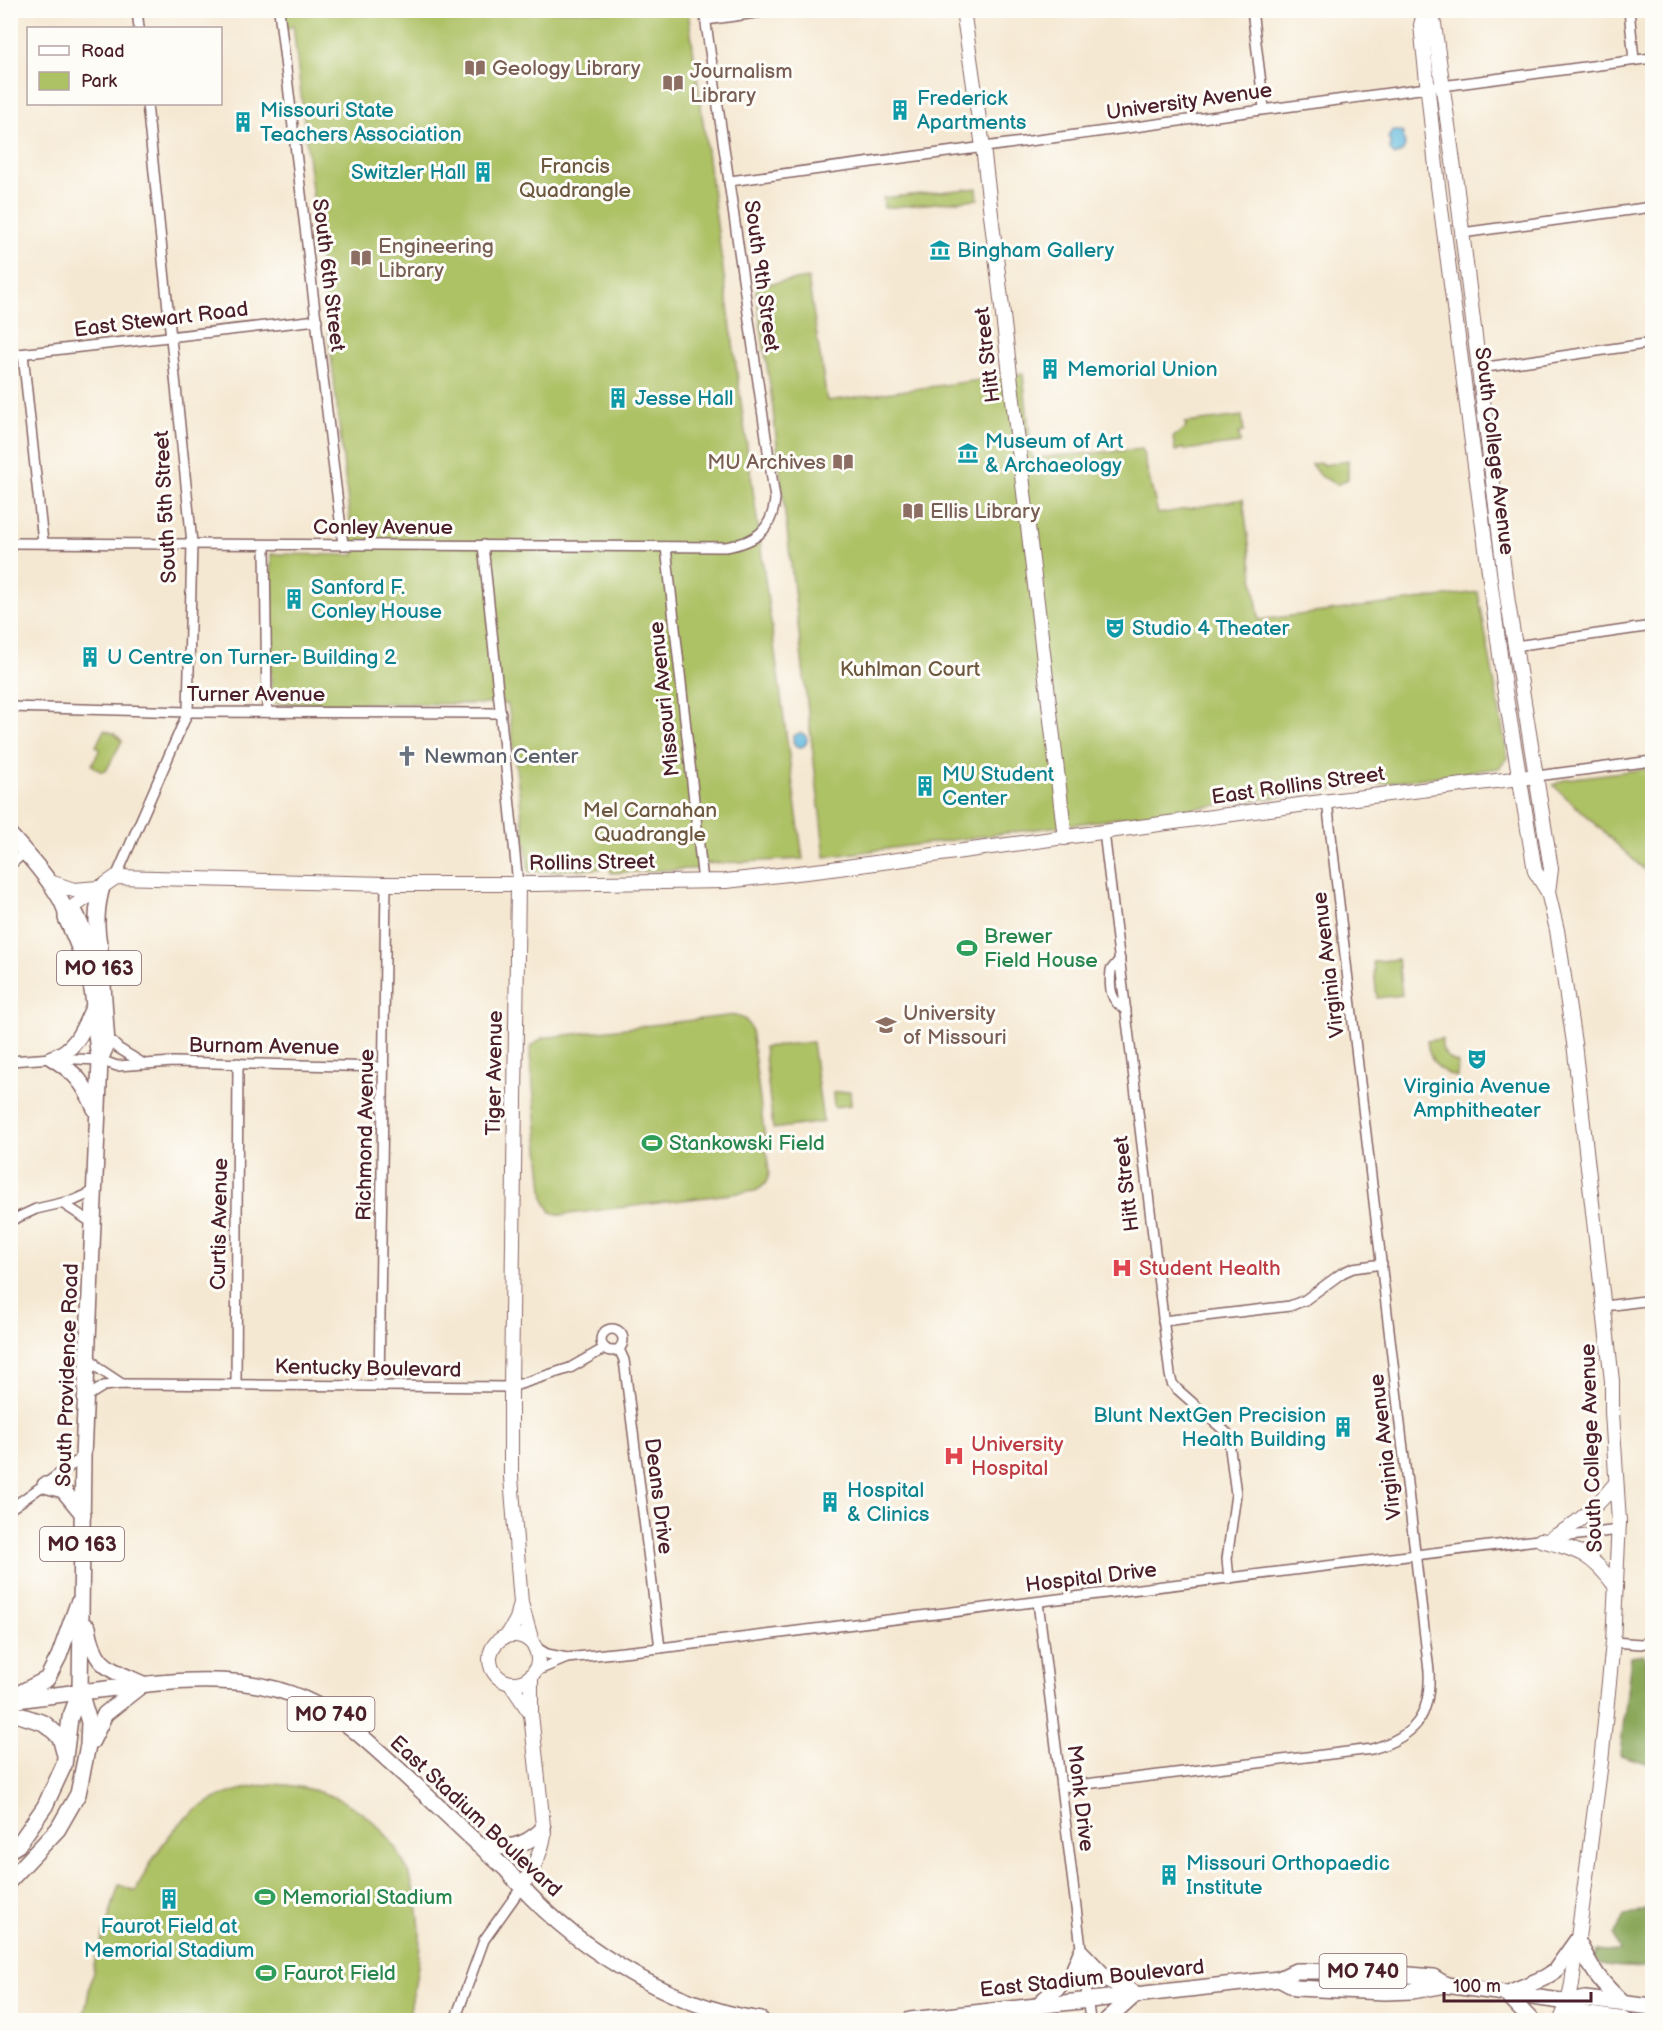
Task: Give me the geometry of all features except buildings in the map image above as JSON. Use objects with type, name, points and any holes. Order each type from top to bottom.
[{"type":"main road","name":"South Providence Road","points":[[10,835],[50,882],[67,911],[66,918],[85,961],[92,991],[99,1005],[107,1044],[100,1060]]},
{"type":"main road","points":[[52,1058],[65,1053],[75,1043],[110,986],[96,932],[102,887]]},
{"type":"main road","name":"South Providence Road","points":[[10,1880],[58,1829],[78,1794],[89,1722],[80,1692],[83,1457],[100,1060],[96,1044],[99,1005]]},
{"type":"main road","points":[[52,1058],[79,1078],[98,1116]]},
{"type":"main road","points":[[45,1485],[63,1490],[83,1514]]},
{"type":"main road","points":[[82,1595],[91,1647],[98,1658],[105,1667],[143,1684],[105,1714],[85,1758]]},
{"type":"main road","points":[[10,1699],[47,1680],[82,1595]]},
{"type":"main road","name":"East Stadium Boulevard","points":[[10,1699],[184,1680],[236,1681],[280,1690],[322,1709],[353,1729],[506,1869],[521,1888],[575,1936],[598,1952],[640,1977],[695,2002],[724,2012],[761,2020]]},
{"type":"main road","name":"South Providence Road","points":[[10,1850],[18,1845],[45,1806],[64,1765],[70,1718],[80,1692]]},
{"type":"main road","points":[[10,1712],[44,1723],[60,1737],[65,1755]]},
{"type":"main road","points":[[478,1845],[509,1848],[533,1839],[543,1829]]},
{"type":"main road","points":[[1531,2020],[1506,1994],[1555,1971],[1577,1940],[1593,1973],[1624,2004]]},
{"type":"main road","points":[[1038,2005],[1072,1974],[1081,1952],[1107,1979],[1136,1994],[1107,2020]]},
{"type":"main road","name":"East Stadium Boulevard","points":[[910,2020],[1279,1979],[1296,1988],[1385,1992],[1412,1991],[1446,1985],[1568,2002],[1585,2000],[1653,2007]]},
{"type":"main road","name":"East Stadium Boulevard","points":[[1568,2002],[1582,2014],[1626,2020]]},
{"type":"street","points":[[137,10],[139,27]]},
{"type":"street","name":"South 6th Street","points":[[279,10],[343,545]]},
{"type":"street","points":[[705,15],[777,10]]},
{"type":"street","name":"Hitt Street","points":[[963,10],[983,147],[1065,838]]},
{"type":"street","points":[[1252,10],[1264,108]]},
{"type":"street","name":"South College Avenue","points":[[1426,10],[1434,24],[1443,86],[1515,646],[1551,869],[1548,892]]},
{"type":"street","name":"South College Avenue","points":[[1426,10],[1421,25],[1427,87],[1503,674],[1535,871],[1548,892],[1557,930],[1574,1043],[1612,1380],[1619,1530],[1613,1642],[1577,1940],[1568,2002],[1561,2020]]},
{"type":"street","points":[[1629,10],[1634,60]]},
{"type":"street","name":"South 9th Street","points":[[705,15],[775,499],[774,513],[766,528],[753,539]]},
{"type":"street","name":"University Avenue","points":[[730,181],[1264,108],[1653,58]]},
{"type":"street","name":"South 5th Street","points":[[116,877],[188,712],[192,543],[147,105]]},
{"type":"street","points":[[1462,233],[1653,207]]},
{"type":"street","name":"East Stewart Road","points":[[10,355],[316,320]]},
{"type":"street","points":[[1479,368],[1651,344],[1653,365]]},
{"type":"street","points":[[23,354],[43,542]]},
{"type":"street","name":"Conley Avenue","points":[[11,542],[726,548],[738,546],[753,539]]},
{"type":"street","points":[[265,545],[267,712]]},
{"type":"street","name":"Tiger Avenue","points":[[483,545],[518,884],[511,1477],[521,1603],[534,1645]]},
{"type":"street","name":"Missouri Avenue","points":[[666,547],[702,882]]},
{"type":"street","points":[[1515,646],[1653,626]]},
{"type":"street","name":"Turner Avenue","points":[[10,707],[188,712],[501,713]]},
{"type":"street","points":[[1537,776],[1653,761]]},
{"type":"street","name":"East Rollins Street","points":[[1065,838],[1327,801],[1537,776]]},
{"type":"street","name":"Virginia Avenue","points":[[1061,1787],[1372,1749],[1394,1743],[1409,1732],[1427,1705],[1429,1687],[1416,1556],[1327,801]]},
{"type":"street","name":"Hitt Street","points":[[1104,832],[1172,1383],[1228,1434],[1236,1494],[1227,1558],[1229,1579]]},
{"type":"street","name":"Rollins Street","points":[[116,877],[386,884],[702,882],[824,870],[1065,838]]},
{"type":"street","points":[[10,865],[25,852]]},
{"type":"street","points":[[67,911],[116,877]]},
{"type":"street","points":[[50,882],[74,890],[102,887]]},
{"type":"street","name":"Richmond Avenue","points":[[379,1386],[386,884]]},
{"type":"street","points":[[106,1037],[118,1048],[144,1064]]},
{"type":"street","name":"Burnam Avenue","points":[[10,1061],[52,1058],[100,1060],[117,1066],[173,1062],[384,1067]]},
{"type":"street","name":"Curtis Avenue","points":[[236,1384],[238,1063]]},
{"type":"street","points":[[10,1221],[36,1209],[62,1203],[95,1191]]},
{"type":"street","points":[[62,1203],[94,1224]]},
{"type":"street","points":[[1163,1321],[1290,1306],[1305,1300],[1342,1273],[1353,1268],[1382,1264]]},
{"type":"street","points":[[1605,1306],[1653,1300]]},
{"type":"street","points":[[614,1329],[620,1332],[623,1338],[619,1349],[613,1351],[605,1348],[602,1336],[607,1331],[614,1329]]},
{"type":"street","name":"Kentucky Boulevard","points":[[87,1397],[104,1386],[122,1384],[511,1387],[570,1368],[605,1348]]},
{"type":"street","name":"Deans Drive","points":[[619,1349],[624,1360],[660,1648]]},
{"type":"street","points":[[88,1355],[98,1368],[122,1384]]},
{"type":"street","points":[[10,1509],[83,1457]]},
{"type":"street","points":[[1547,1539],[1574,1526],[1592,1511],[1616,1483]]},
{"type":"street","name":"Hospital Drive","points":[[534,1645],[547,1654],[567,1658],[1619,1530]]},
{"type":"street","points":[[1547,1539],[1585,1554],[1600,1566],[1616,1587]]},
{"type":"street","name":"Monk Drive","points":[[1038,1602],[1090,2020]]},
{"type":"street","name":"Tiger Avenue","points":[[508,1635],[517,1619],[521,1603]]},
{"type":"street","points":[[455,2020],[484,1940],[521,1888],[538,1860],[542,1848],[543,1829],[531,1714],[534,1674],[539,1664],[534,1645],[525,1637],[508,1635],[494,1644],[490,1660],[491,1669],[496,1676],[510,1683],[531,1714]]},
{"type":"street","points":[[1613,1642],[1641,1644],[1653,1641]]},
{"type":"street","name":"Hospital Drive","points":[[534,1674],[567,1658]]},
{"type":"street","points":[[510,1683],[525,1681],[534,1674]]},
{"type":"green space","points":[[279,11],[688,11],[803,859],[701,864],[701,869],[611,873],[610,868],[529,872],[508,704],[271,703],[271,554],[354,555],[293,25],[282,33]]},
{"type":"green space","points":[[977,188],[978,199],[884,208],[883,198]]},
{"type":"green space","name":"Kuhlman Court","points":[[808,278],[827,401],[1023,374],[1032,458],[1142,449],[1158,514],[1243,499],[1259,620],[1478,592],[1508,758],[1499,768],[825,857],[771,393],[756,292],[759,285]]},
{"type":"green space","points":[[1242,416],[1244,432],[1239,433],[1240,443],[1185,450],[1184,448],[1175,451],[1173,437],[1186,428],[1185,423]]},
{"type":"green space","points":[[1348,460],[1348,479],[1337,485],[1319,475],[1311,464],[1325,465]]},
{"type":"green space","points":[[104,730],[115,734],[122,741],[106,771],[100,771],[92,765],[100,749],[96,746]]},
{"type":"green space","points":[[1652,768],[1652,877],[1553,785],[1566,779]]},
{"type":"green space","points":[[1398,959],[1402,995],[1377,998],[1373,962]]},
{"type":"green space","name":"Stankowski Field","points":[[735,1015],[746,1020],[751,1029],[769,1172],[763,1186],[755,1191],[561,1215],[551,1212],[544,1200],[530,1055],[532,1046],[542,1038]]},
{"type":"green space","points":[[1442,1039],[1445,1054],[1458,1063],[1457,1077],[1440,1069],[1430,1054],[1427,1041]]},
{"type":"green space","points":[[812,1042],[823,1122],[773,1129],[764,1047]]},
{"type":"green space","points":[[850,1091],[851,1105],[834,1107],[833,1093]]},
{"type":"green space","points":[[1644,1654],[1650,1703],[1652,1704],[1652,1775],[1647,1763],[1620,1755],[1631,1656]]},
{"type":"green space","name":"Memorial Stadium","points":[[273,1784],[301,1787],[327,1794],[350,1805],[370,1819],[388,1837],[402,1858],[412,1883],[420,1925],[418,1966],[408,2020],[83,2020],[95,1961],[119,1885],[136,1891],[160,1848],[173,1831],[205,1804],[247,1788]]},
{"type":"green space","points":[[1652,1906],[1652,1969],[1598,1963],[1595,1957],[1598,1951],[1620,1952],[1614,1935],[1623,1918]]},
{"type":"water","points":[[1392,131],[1403,133],[1405,146],[1403,151],[1395,156],[1390,150],[1391,144],[1388,138]]},
{"type":"water","points":[[800,733],[805,735],[807,740],[805,745],[800,747],[795,745],[793,740],[795,735]]},
{"type":"place","name":"Geology Library","points":[[475,68]]},
{"type":"place","name":"Journalism Library","points":[[673,83]]},
{"type":"place","name":"Frederick Apartments","points":[[900,110]]},
{"type":"place","name":"Missouri State Teachers Association","points":[[243,122]]},
{"type":"place","name":"Switzler Hall","points":[[483,172]]},
{"type":"place","name":"Bingham Gallery","points":[[940,250]]},
{"type":"place","name":"Engineering Library","points":[[361,258]]},
{"type":"place","name":"Memorial Union","points":[[1050,369]]},
{"type":"place","name":"Jesse Hall","points":[[618,398]]},
{"type":"place","name":"Museum of Art & Archaeology","points":[[968,453]]},
{"type":"place","name":"MU Archives","points":[[843,462]]},
{"type":"place","name":"Ellis Library","points":[[913,511]]},
{"type":"place","name":"Sanford F. Conley House","points":[[294,599]]},
{"type":"place","name":"Studio 4 Theater","points":[[1115,628]]},
{"type":"place","name":"U Centre on Turner- Building 2","points":[[90,657]]},
{"type":"place","name":"Newman Center","points":[[407,756]]},
{"type":"place","name":"MU Student Center","points":[[925,786]]},
{"type":"place","name":"Brewer Field House","points":[[967,948]]},
{"type":"place","name":"University of Missouri","points":[[886,1025]]},
{"type":"place","name":"Virginia Avenue Amphitheater","points":[[1477,1059]]},
{"type":"place","name":"Stankowski Field","points":[[652,1143]]},
{"type":"place","name":"Student Health","points":[[1122,1268]]},
{"type":"place","name":"Blunt NextGen Precision Health Building","points":[[1343,1427]]},
{"type":"place","name":"University Hospital","points":[[954,1456]]},
{"type":"place","name":"Hospital & Clinics","points":[[830,1502]]},
{"type":"place","name":"Missouri Orthopaedic Institute","points":[[1169,1875]]},
{"type":"place","name":"Memorial Stadium","points":[[265,1897]]},
{"type":"place","name":"Faurot Field at Memorial Stadium","points":[[169,1899]]},
{"type":"place","name":"Faurot Field","points":[[266,1973]]},
{"type":"park label","name":"Francis Quadrangle","points":[[575,178]]},
{"type":"park label","name":"Mel Carnahan Quadrangle","points":[[650,822]]}]
